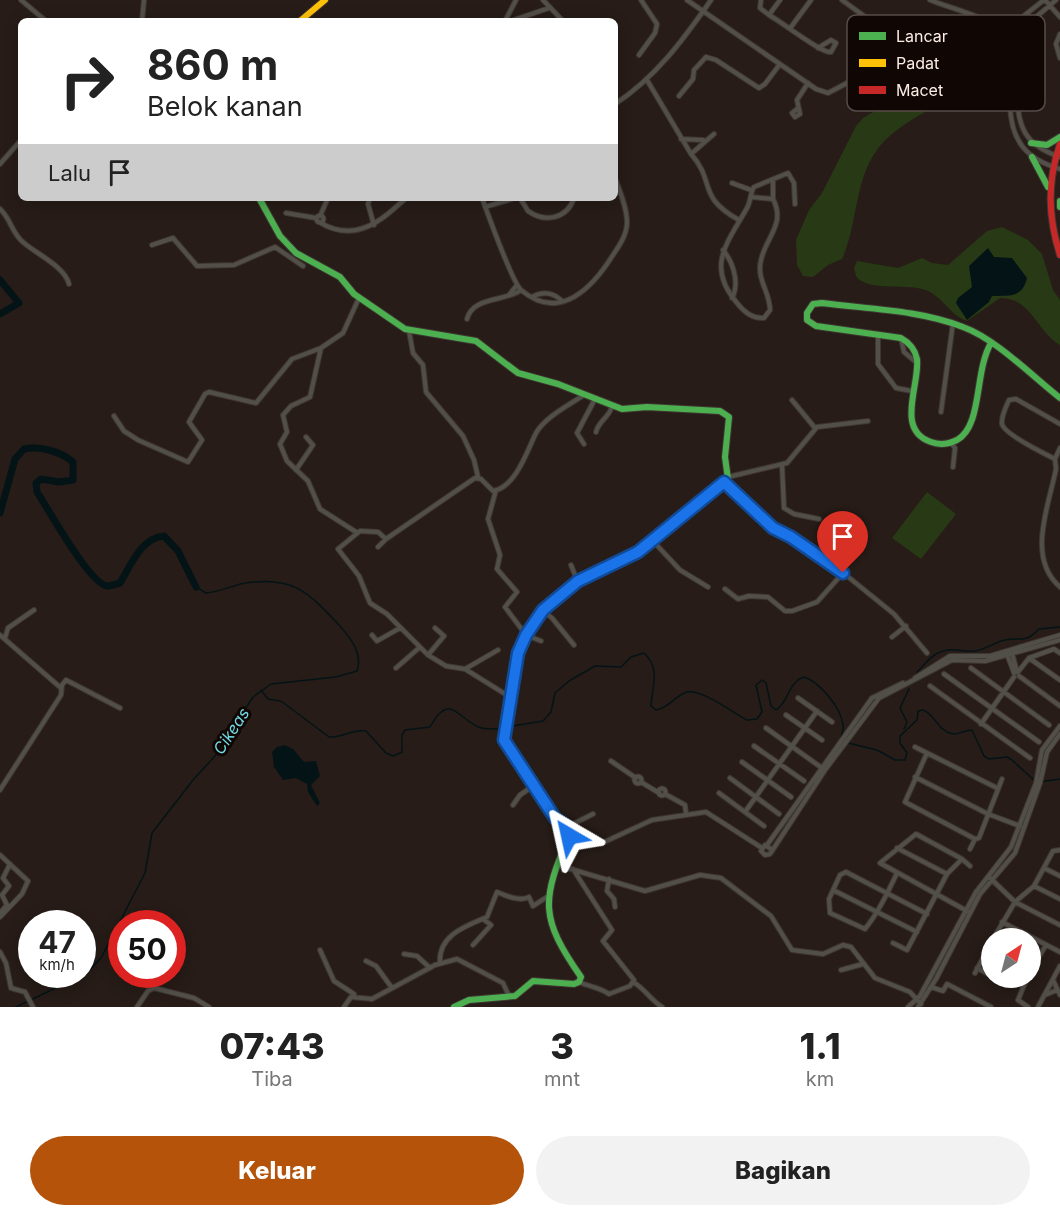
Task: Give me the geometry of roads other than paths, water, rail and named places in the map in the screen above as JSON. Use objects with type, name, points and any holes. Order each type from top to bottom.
[{"type":"main road","points":[[304,18],[325,0]]},
{"type":"main road","points":[[1029,141],[1047,145],[1060,137]]},
{"type":"main road","points":[[1060,144],[1058,156],[1052,167],[1049,192],[1050,223],[1060,255]]},
{"type":"main road","points":[[1032,157],[1043,173],[1049,192]]},
{"type":"main road","points":[[261,201],[286,244],[306,260],[340,277],[359,297],[409,331],[430,331],[476,341],[518,373],[625,410],[655,407],[725,413],[730,422],[725,457],[726,479],[628,558],[578,581],[543,610],[526,635],[518,653],[503,733],[507,747],[533,786],[555,818],[568,828],[569,836],[556,865],[546,907],[559,947],[581,977],[579,982],[574,984],[533,981],[516,996],[462,1001],[454,1007]]},
{"type":"main road","points":[[1060,201],[1060,207]]},
{"type":"main road","points":[[991,343],[981,360],[971,425],[962,437],[951,443],[931,442],[917,432],[911,415],[917,363],[913,347],[901,338],[813,325],[807,317],[808,309],[815,303],[829,303],[953,323],[991,343],[1060,398]]},
{"type":"street","points":[[21,0],[42,18]]},
{"type":"street","points":[[142,18],[144,0]]},
{"type":"street","points":[[507,18],[516,0]]},
{"type":"street","points":[[543,0],[560,18]]},
{"type":"street","points":[[639,55],[655,33],[657,24],[641,0]]},
{"type":"street","points":[[687,0],[816,89],[831,93],[847,82]]},
{"type":"street","points":[[618,102],[646,80],[677,47],[711,0]]},
{"type":"street","points":[[761,0],[760,8],[791,27],[818,48],[830,53],[836,43],[831,40],[818,48]]},
{"type":"street","points":[[770,15],[780,0]]},
{"type":"street","points":[[791,27],[811,0]]},
{"type":"street","points":[[842,0],[862,15]]},
{"type":"street","points":[[930,0],[970,15]]},
{"type":"street","points":[[1025,15],[1045,0],[1060,17]]},
{"type":"street","points":[[1039,15],[1056,0]]},
{"type":"street","points":[[520,18],[549,8]]},
{"type":"street","points":[[1060,33],[1056,44],[1060,58]]},
{"type":"street","points":[[680,96],[693,80],[694,69],[706,57],[716,60],[759,88],[765,84],[780,64]]},
{"type":"street","points":[[646,80],[681,139],[699,164],[716,206],[739,220]]},
{"type":"street","points":[[797,109],[797,100],[808,83]]},
{"type":"street","points":[[1010,111],[1010,124],[1019,142],[1032,157],[1060,169]]},
{"type":"street","points":[[1019,111],[1029,141]]},
{"type":"street","points":[[691,154],[704,140],[714,134]]},
{"type":"street","points":[[681,139],[704,140]]},
{"type":"street","points":[[1019,142],[1029,141],[1058,156]]},
{"type":"street","points":[[0,164],[18,143]]},
{"type":"street","points":[[773,181],[773,200],[778,213],[778,223],[765,248],[759,269],[769,303],[768,314],[761,318],[752,316],[732,298],[722,278],[723,250],[752,197],[752,190],[757,185],[789,174],[794,183],[795,204]]},
{"type":"street","points":[[732,183],[752,190]]},
{"type":"street","points":[[483,201],[517,285],[532,297],[550,302],[562,301],[578,296],[589,287],[601,274],[623,239],[627,222],[618,189]]},
{"type":"street","points":[[752,197],[773,200]]},
{"type":"street","points":[[318,219],[327,201]]},
{"type":"street","points":[[369,201],[374,225]]},
{"type":"street","points":[[286,213],[318,219],[344,229],[374,225],[402,201]]},
{"type":"street","points":[[485,207],[505,201]]},
{"type":"street","points":[[522,201],[528,212],[548,218],[564,213],[572,201]]},
{"type":"street","points":[[0,209],[9,219],[17,237],[64,274],[69,284]]},
{"type":"street","points":[[152,245],[172,238],[197,266],[234,265],[275,247],[303,266]]},
{"type":"street","points":[[723,250],[733,269],[735,292],[732,298]]},
{"type":"street","points":[[509,295],[517,285]]},
{"type":"street","points":[[467,320],[469,312],[478,305],[521,290]]},
{"type":"street","points":[[532,297],[540,293],[549,293],[562,301]]},
{"type":"street","points":[[114,416],[124,431],[138,440],[188,462],[202,440],[189,422],[205,394],[209,392],[256,403],[292,359],[321,348],[343,333],[359,297]]},
{"type":"street","points":[[941,412],[953,323]]},
{"type":"street","points":[[409,331],[413,353],[423,365],[426,392],[463,436],[474,460],[478,477],[496,490]]},
{"type":"street","points":[[878,334],[878,364],[896,388],[913,390]]},
{"type":"street","points":[[321,348],[310,397],[291,406],[282,417],[286,432],[280,444],[286,459],[308,481],[322,511],[356,532],[378,532],[386,539]]},
{"type":"street","points":[[541,641],[526,635],[505,607],[516,591],[497,569],[500,555],[488,519],[496,490],[512,478],[530,450],[538,430],[584,394]]},
{"type":"street","points":[[584,444],[577,433],[596,399]]},
{"type":"street","points":[[1055,459],[1006,431],[1002,419],[1009,400],[1016,399],[1060,424]]},
{"type":"street","points":[[792,400],[815,428]]},
{"type":"street","points":[[596,432],[599,423],[609,414],[612,406]]},
{"type":"street","points":[[868,421],[815,428],[795,455],[782,465],[726,479],[773,528],[791,537],[843,573],[894,614],[927,652]]},
{"type":"street","points":[[296,470],[313,445],[306,437]]},
{"type":"street","points":[[951,443],[955,448],[953,467]]},
{"type":"street","points":[[1060,448],[1055,459],[1056,469],[1041,547],[1048,571],[1060,587]]},
{"type":"street","points":[[782,465],[784,508],[787,511],[819,519]]},
{"type":"street","points":[[378,547],[386,539],[478,477]]},
{"type":"street","points":[[356,532],[338,549],[359,576],[367,600],[387,614],[428,655],[443,665],[465,669],[510,697]]},
{"type":"street","points":[[652,540],[680,570],[708,587]]},
{"type":"street","points":[[571,565],[578,581]]},
{"type":"street","points":[[725,589],[737,599],[749,596],[769,598],[790,611],[817,602],[843,573]]},
{"type":"street","points":[[34,610],[8,628],[2,636],[61,688]]},
{"type":"street","points":[[543,610],[574,645]]},
{"type":"street","points":[[892,637],[906,626]]},
{"type":"street","points":[[372,635],[377,641],[400,628]]},
{"type":"street","points":[[428,655],[444,636],[435,628]]},
{"type":"street","points":[[1009,652],[1060,635]]},
{"type":"street","points":[[762,848],[762,853],[767,855],[769,847],[876,694],[927,672],[938,661],[950,656],[980,657],[1060,640]]},
{"type":"street","points":[[396,668],[420,647]]},
{"type":"street","points":[[981,724],[1029,658],[1054,649],[1060,653]]},
{"type":"street","points":[[465,669],[498,650]]},
{"type":"street","points":[[1009,652],[1016,674],[1060,706]]},
{"type":"street","points":[[1029,658],[1060,680]]},
{"type":"street","points":[[971,668],[1049,725]]},
{"type":"street","points":[[944,674],[1039,742]]},
{"type":"street","points":[[0,790],[61,695],[61,688],[68,680],[120,708]]},
{"type":"street","points":[[930,686],[1030,758]]},
{"type":"street","points":[[798,698],[832,722]]},
{"type":"street","points":[[745,812],[817,711]]},
{"type":"street","points":[[786,715],[822,740]]},
{"type":"street","points":[[1040,774],[1042,750],[1060,726]]},
{"type":"street","points":[[766,728],[824,769]]},
{"type":"street","points":[[910,1006],[980,894],[1011,860],[1024,827],[1047,752],[1060,734]]},
{"type":"street","points":[[754,746],[804,781]]},
{"type":"street","points":[[915,747],[998,788]]},
{"type":"street","points":[[927,753],[904,802],[975,839]]},
{"type":"street","points":[[611,761],[636,778],[636,783],[641,782],[685,805],[686,814]]},
{"type":"street","points":[[742,762],[791,797]]},
{"type":"street","points":[[915,777],[988,814],[1024,827]]},
{"type":"street","points":[[730,778],[779,814]]},
{"type":"street","points":[[970,849],[975,839],[979,838],[1002,778]]},
{"type":"street","points":[[920,1006],[976,892],[1007,854],[1038,783]]},
{"type":"street","points":[[513,805],[520,795],[533,786]]},
{"type":"street","points":[[719,793],[764,826]]},
{"type":"street","points":[[679,801],[680,814]]},
{"type":"street","points":[[593,814],[568,828],[592,844],[600,844],[652,820],[680,814],[711,813],[762,848],[769,847]]},
{"type":"street","points":[[968,912],[880,863],[916,834],[962,859],[970,866]]},
{"type":"street","points":[[897,848],[947,874]]},
{"type":"street","points":[[999,928],[1015,902],[1034,886],[1057,849]]},
{"type":"street","points":[[0,855],[26,879],[27,884],[22,894],[0,915]]},
{"type":"street","points":[[893,943],[907,950],[947,874],[962,859]]},
{"type":"street","points":[[0,915],[7,905],[2,895],[9,886],[3,878],[10,864]]},
{"type":"street","points":[[556,865],[649,891],[700,875],[720,878],[771,916],[792,950],[822,954],[846,945],[855,949],[862,964],[878,981],[902,988],[916,999],[920,1006]]},
{"type":"street","points":[[1044,868],[1060,876]]},
{"type":"street","points":[[573,869],[612,930],[603,941],[633,977],[633,982]]},
{"type":"street","points":[[897,873],[887,893],[877,911],[865,929],[830,913],[829,899],[842,873],[887,893],[927,914]]},
{"type":"street","points":[[989,877],[1015,902],[1060,925]]},
{"type":"street","points":[[609,879],[607,891],[614,899],[615,907]]},
{"type":"street","points":[[1034,886],[1060,899]]},
{"type":"street","points":[[833,890],[917,932]]},
{"type":"street","points":[[440,963],[444,943],[457,931],[490,914],[497,892],[510,897],[524,899],[529,897],[533,906],[547,897]]},
{"type":"street","points":[[473,945],[491,925],[483,919]]},
{"type":"street","points":[[1002,922],[1012,928]]},
{"type":"street","points":[[1041,943],[1060,952]]},
{"type":"street","points":[[1041,953],[1046,945]]},
{"type":"street","points":[[320,950],[334,981],[354,996],[368,1000],[440,963],[460,959],[503,984],[509,996]]},
{"type":"street","points":[[0,952],[6,963],[11,988],[24,992],[33,1006]]},
{"type":"street","points":[[404,954],[417,956],[430,968]]},
{"type":"street","points":[[366,961],[376,966],[392,988]]},
{"type":"street","points":[[981,961],[976,971],[981,973]]},
{"type":"street","points":[[841,970],[862,964]]},
{"type":"street","points":[[1038,1007],[1060,966]]},
{"type":"street","points":[[1053,980],[1060,995]]},
{"type":"street","points":[[579,982],[598,987],[609,994],[633,982]]},
{"type":"street","points":[[633,982],[643,988],[649,999],[662,1007]]},
{"type":"street","points":[[931,987],[943,991],[947,984],[990,1007]]},
{"type":"street","points":[[137,1007],[148,991],[154,988],[194,998],[209,1007]]},
{"type":"street","points":[[1023,988],[1018,1000],[1028,1007]]},
{"type":"street","points":[[1045,995],[1057,990]]},
{"type":"street","points":[[344,1007],[354,996]]},
{"type":"waterway","points":[[0,280],[19,303],[0,314]]},
{"type":"waterway","points":[[0,513],[15,459],[24,449],[37,448],[56,452],[73,462],[73,480],[59,482],[41,479],[36,483],[37,492],[80,560],[99,582],[107,586],[120,583],[143,547],[156,538],[164,536],[178,551],[196,587]]},
{"type":"waterway","name":"Cikeas","points":[[16,1007],[87,973],[101,958],[145,873],[152,833],[193,780],[215,756],[253,697],[271,684],[336,677],[357,671],[357,652],[348,636],[318,604],[298,588],[286,584],[259,582],[206,593],[196,587]]},
{"type":"waterway","points":[[917,672],[932,657],[943,651],[978,650],[1007,639],[1025,639],[1039,629],[1060,627]]},
{"type":"waterway","points":[[507,727],[543,721],[551,712],[555,693],[569,681],[595,666],[621,667],[631,657],[644,653],[654,672],[651,706],[656,710],[684,693],[690,692],[716,701],[747,720],[757,719],[762,712],[756,685],[762,680],[766,683],[771,706],[776,710],[784,702],[794,683],[804,677],[817,684],[834,704],[843,725],[841,739]]},
{"type":"waterway","points":[[904,729],[907,722],[900,708],[909,689]]},
{"type":"waterway","points":[[261,690],[268,699],[281,701],[329,737],[366,731],[386,753],[393,756],[402,752],[402,735],[405,730],[430,727],[442,711],[447,709],[458,713],[478,727],[502,728]]},
{"type":"waterway","points":[[848,743],[877,750],[895,760],[905,760],[907,753],[900,743],[900,736],[917,720],[918,711],[923,710],[949,733],[956,734],[972,730],[984,756],[989,759],[1007,757],[1036,782]]},
{"type":"waterway","points":[[1040,782],[1060,779]]}]
